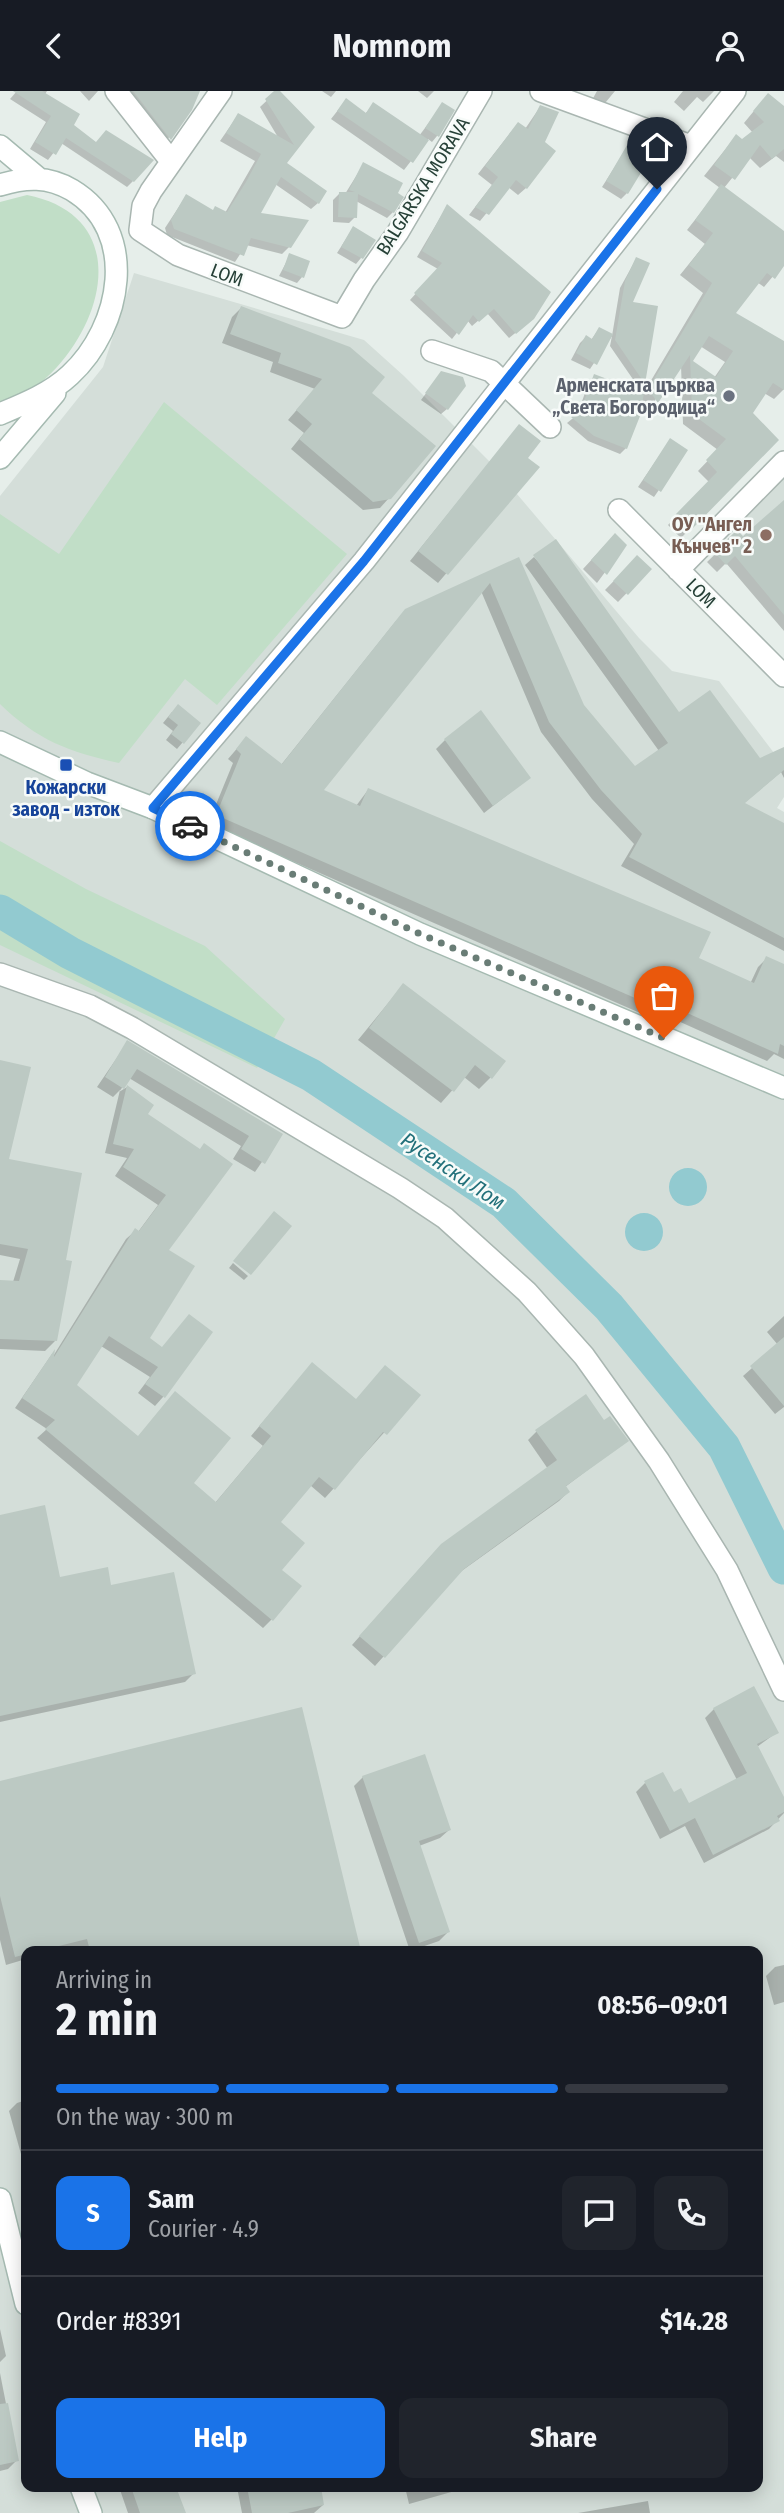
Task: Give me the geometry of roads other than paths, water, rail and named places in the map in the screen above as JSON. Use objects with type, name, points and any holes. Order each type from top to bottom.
[{"type":"street","points":[[116,91],[170,161],[221,91]]},
{"type":"street","name":"BALGARSKA MORAVA","points":[[342,317],[363,280],[398,232],[481,91]]},
{"type":"street","points":[[541,91],[691,146]]},
{"type":"street","points":[[153,808],[372,551],[735,91]]},
{"type":"street","points":[[0,146],[38,178],[65,187],[97,211],[113,238],[117,261],[117,281],[102,330],[70,376],[0,458]]},
{"type":"street","name":"LOM","points":[[170,161],[143,206],[141,230],[177,255],[342,317]]},
{"type":"street","points":[[0,185],[38,178]]},
{"type":"street","points":[[432,351],[491,370],[550,427]]},
{"type":"street","points":[[0,414],[27,403],[70,376]]},
{"type":"street","points":[[678,570],[784,462]]},
{"type":"street","name":"LOM","points":[[619,510],[784,676]]},
{"type":"street","points":[[0,742],[87,783],[153,808],[420,934],[784,1088]]},
{"type":"street","points":[[0,974],[90,1006],[132,1028],[400,1188],[445,1218],[527,1292],[584,1356],[659,1461],[727,1570],[784,1690]]},
{"type":"street","points":[[0,2199],[21,2284]]},
{"type":"street","points":[[83,2492],[91,2513]]},
{"type":"water","points":[[688,1168],[702,1173],[707,1187],[702,1201],[688,1206],[674,1201],[669,1187],[674,1173]]},
{"type":"water","points":[[644,1213],[657,1219],[663,1232],[657,1245],[644,1251],[631,1245],[625,1232],[631,1219]]},
{"type":"waterway","name":"Русенски Лом","points":[[0,911],[70,953],[311,1075],[504,1203],[609,1307],[724,1447],[784,1568]]},
{"type":"place","name":"Арменската църква „Света Богородица“","points":[[729,396]]},
{"type":"place","name":"ОУ ''Ангел Кънчев'' 2","points":[[766,535]]},
{"type":"place","name":"Кожарски завод - изток","points":[[66,765]]}]
